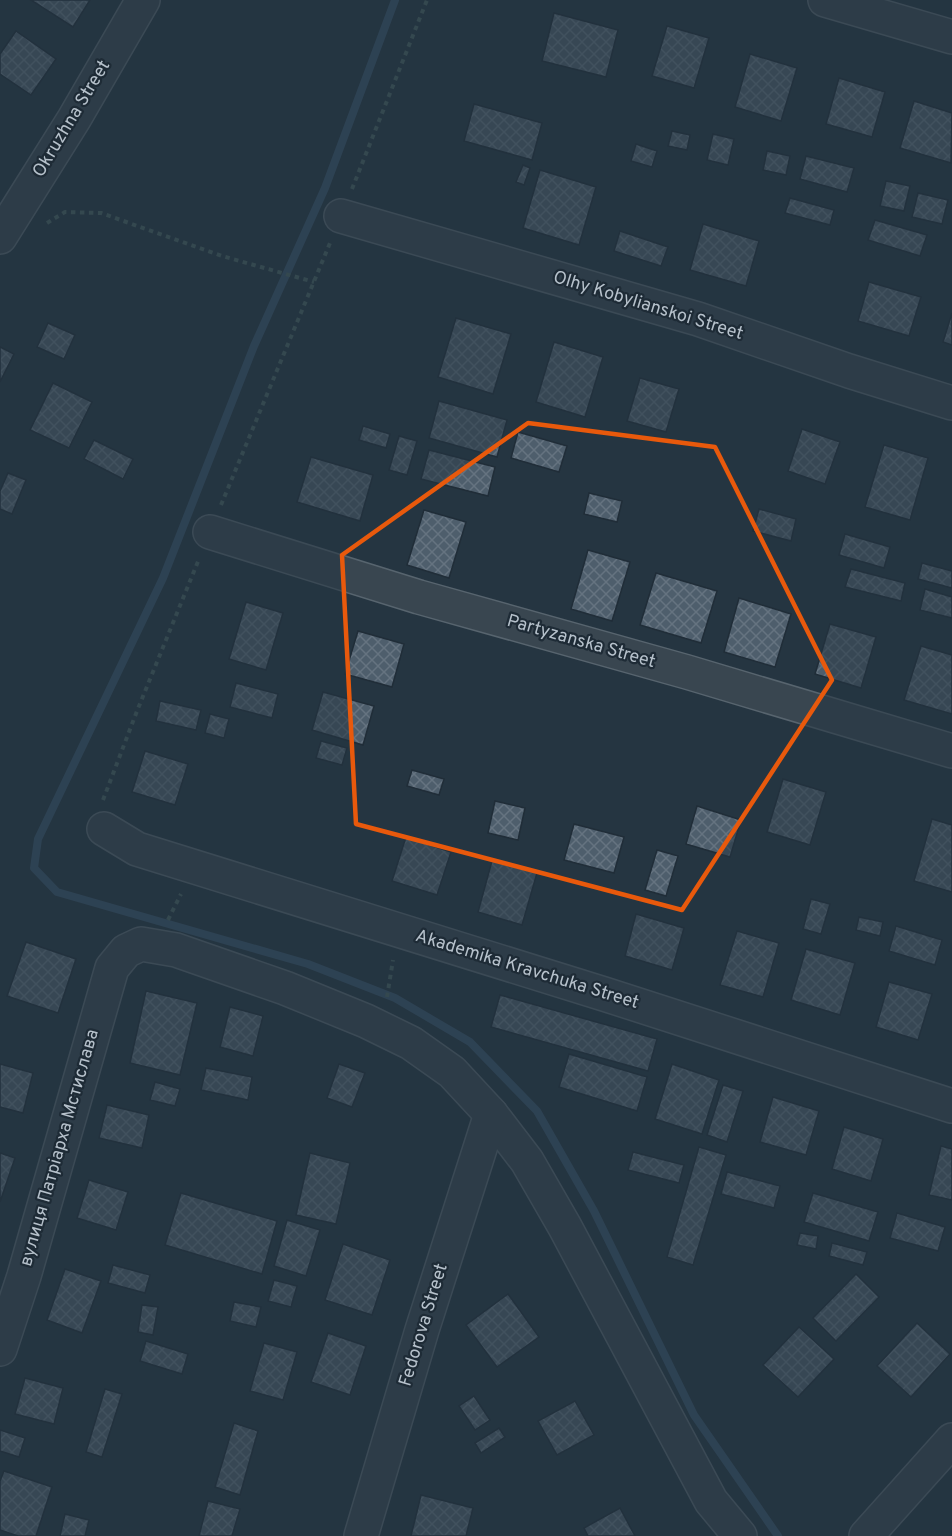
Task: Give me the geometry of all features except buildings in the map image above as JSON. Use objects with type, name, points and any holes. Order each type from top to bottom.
[{"type":"street","name":"Okruzhna Street","points":[[0,237],[74,119],[143,0]]},
{"type":"street","points":[[825,0],[952,37]]},
{"type":"street","name":"Olhy Kobylianskoi Street","points":[[341,216],[698,319],[849,371],[952,403]]},
{"type":"street","name":"Partyzanska Street","points":[[210,532],[419,597],[687,672],[952,751]]},
{"type":"street","name":"Akademika Kravchuka Street","points":[[104,829],[137,849],[604,993],[952,1106]]},
{"type":"street","name":"вулиця Патріарха Мстислава","points":[[0,1349],[24,1276],[112,968],[126,951],[141,944],[176,950],[285,988],[366,1021],[411,1043],[452,1072],[491,1114]]},
{"type":"street","points":[[491,1114],[527,1161],[565,1227],[711,1501],[740,1536]]},
{"type":"street","name":"Fedorova Street","points":[[361,1536],[422,1330],[491,1114]]},
{"type":"street","points":[[866,1536],[952,1440]]},
{"type":"path","points":[[104,829],[102,803],[137,711],[341,216],[427,0]]},
{"type":"path","points":[[37,229],[65,212],[101,213],[222,256],[314,282]]},
{"type":"highlighted area","points":[[528,423],[715,447],[832,680],[682,910],[356,824],[342,555]]},
{"type":"waterway","points":[[395,0],[325,188],[254,346],[163,578],[38,839],[34,868],[57,892],[308,964],[395,998],[470,1042],[537,1111],[594,1211],[694,1415],[778,1536]]}]
